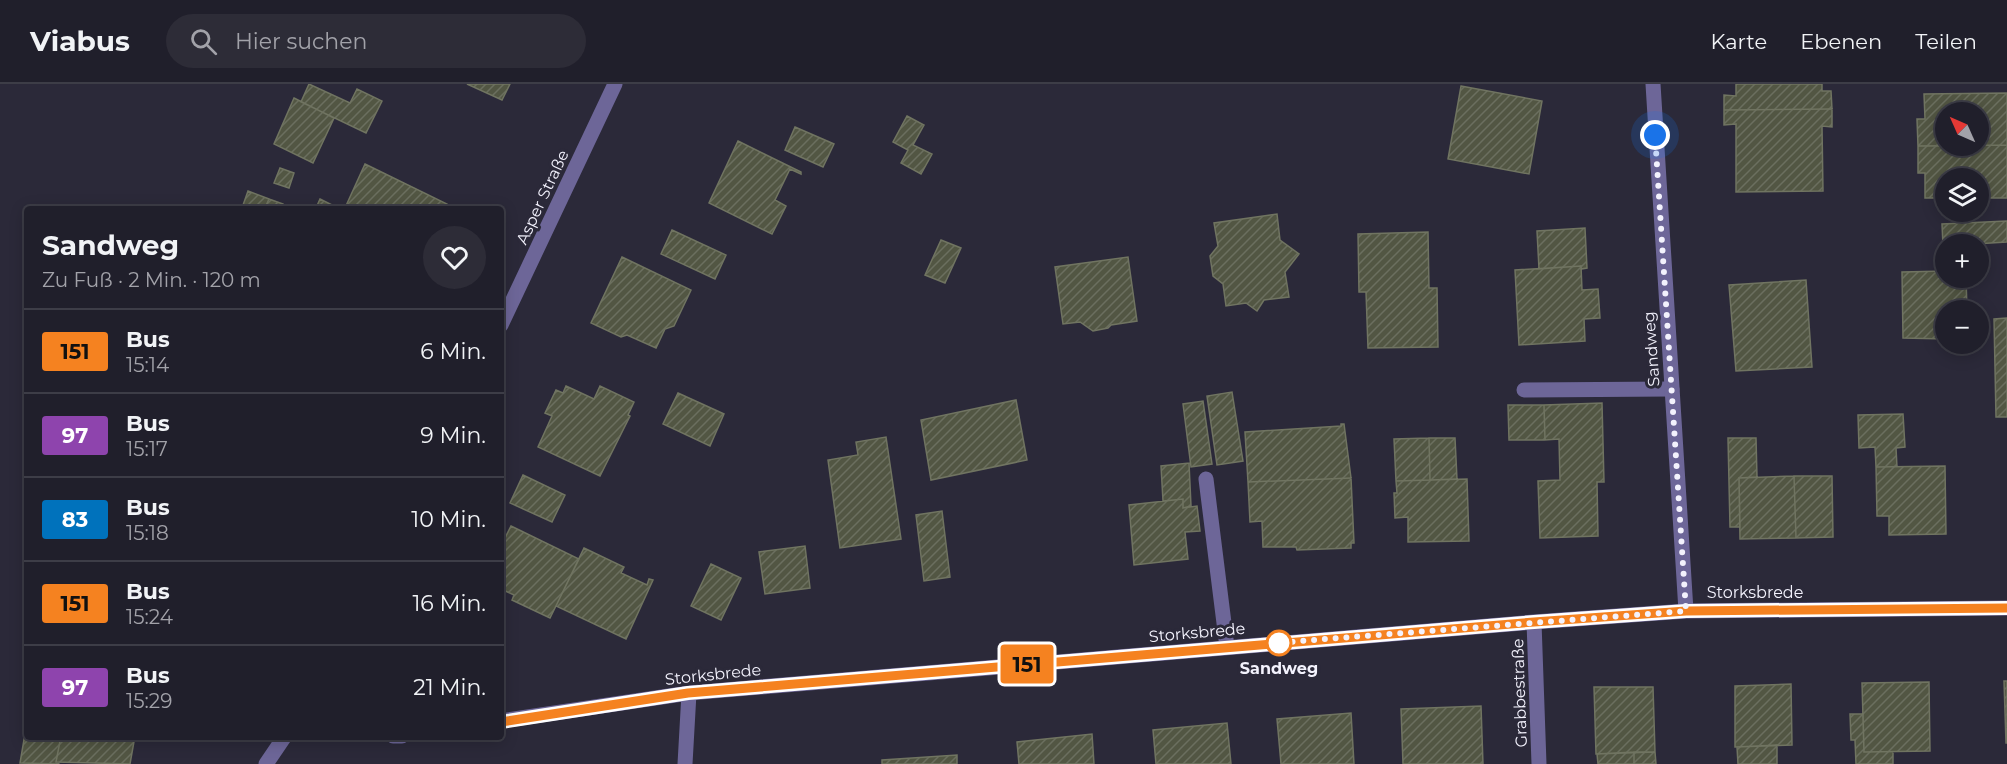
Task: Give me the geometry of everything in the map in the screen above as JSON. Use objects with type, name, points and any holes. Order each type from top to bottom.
[{"type":"street","name":"Asper Straße","points":[[504,319],[615,84]]},
{"type":"street","name":"Sandweg","points":[[1653,84],[1686,611]]},
{"type":"street","points":[[1524,390],[1672,389]]},
{"type":"street","points":[[1206,479],[1227,647]]},
{"type":"street","name":"Storksbrede","points":[[504,722],[688,693],[1534,622],[1686,611],[2007,608]]},
{"type":"street","name":"Grabbestraße","points":[[1534,622],[1539,764]]},
{"type":"street","points":[[685,764],[688,693]]},
{"type":"street","points":[[266,764],[282,740]]},
{"type":"building","points":[[309,84],[350,103],[357,89],[382,101],[366,133],[301,102]]},
{"type":"building","points":[[467,84],[510,84],[502,100]]},
{"type":"building","points":[[1736,84],[1822,84],[1822,91],[1831,91],[1832,109],[1724,110],[1724,95],[1736,96]]},
{"type":"building","points":[[1461,86],[1542,101],[1529,174],[1448,159]]},
{"type":"building","points":[[2007,93],[2007,145],[1989,145],[1989,102],[1935,102],[1935,146],[1918,146],[1917,119],[1925,119],[1924,94]]},
{"type":"building","points":[[294,98],[334,118],[313,163],[274,144]]},
{"type":"building","points":[[1832,109],[1832,127],[1822,126],[1823,191],[1736,192],[1736,124],[1724,125],[1724,110]]},
{"type":"building","points":[[907,116],[924,125],[913,145],[932,154],[921,174],[901,163],[908,150],[893,142]]},
{"type":"building","points":[[795,127],[834,144],[823,167],[785,150]]},
{"type":"building","points":[[738,141],[801,172],[801,174],[790,169],[775,200],[786,206],[772,234],[709,203]]},
{"type":"building","points":[[1989,145],[2007,145],[2007,198],[1989,198],[1989,168],[1935,168],[1935,198],[1925,198],[1925,173],[1918,173],[1918,146],[1935,146],[1935,156],[1989,156]]},
{"type":"building","points":[[365,164],[447,204],[446,206],[346,206]]},
{"type":"building","points":[[280,168],[294,173],[289,188],[274,183]]},
{"type":"building","points":[[248,191],[269,199],[266,206],[243,206]]},
{"type":"building","points":[[269,199],[283,204],[282,206],[266,206]]},
{"type":"building","points":[[320,199],[334,206],[317,206]]},
{"type":"building","points":[[1277,214],[1280,240],[1299,254],[1285,272],[1289,297],[1264,300],[1257,311],[1246,303],[1226,306],[1223,284],[1213,276],[1210,256],[1218,246],[1214,223]]},
{"type":"building","points":[[2007,221],[2007,242],[1989,243],[1989,234],[1942,234],[1942,224]]},
{"type":"building","points":[[1585,228],[1587,268],[1581,269],[1581,266],[1539,269],[1537,231]]},
{"type":"building","points":[[672,230],[726,255],[715,279],[661,254]]},
{"type":"building","points":[[1428,232],[1429,288],[1437,288],[1438,347],[1368,348],[1366,292],[1359,292],[1358,234]]},
{"type":"building","points":[[941,240],[961,248],[945,283],[925,275]]},
{"type":"building","points":[[622,257],[691,290],[674,326],[665,329],[656,348],[627,335],[621,337],[591,323]]},
{"type":"building","points":[[1128,257],[1137,321],[1111,325],[1108,328],[1093,331],[1080,322],[1063,324],[1055,267]]},
{"type":"building","points":[[1581,266],[1582,290],[1598,289],[1600,318],[1584,319],[1585,341],[1519,345],[1515,270]]},
{"type":"building","points":[[1935,271],[1935,288],[1966,288],[1967,300],[1935,300],[1935,339],[1903,338],[1902,272]]},
{"type":"building","points":[[1806,280],[1812,367],[1736,371],[1729,285]]},
{"type":"building","points":[[2007,318],[2007,417],[1996,417],[1994,319]]},
{"type":"building","points":[[566,386],[594,399],[600,386],[634,402],[628,415],[630,416],[600,476],[538,447],[552,416],[545,413],[556,390],[563,393]]},
{"type":"building","points":[[1232,392],[1243,461],[1217,465],[1207,396]]},
{"type":"building","points":[[678,393],[724,414],[710,446],[663,424]]},
{"type":"building","points":[[1016,400],[1027,460],[931,480],[921,420]]},
{"type":"building","points":[[1203,401],[1212,464],[1191,467],[1183,404]]},
{"type":"building","points":[[1602,403],[1604,482],[1597,482],[1598,536],[1540,538],[1538,481],[1560,480],[1559,439],[1545,440],[1544,405]]},
{"type":"building","points":[[1508,405],[1544,405],[1545,440],[1509,440]]},
{"type":"building","points":[[1903,414],[1905,447],[1896,448],[1897,467],[1876,467],[1875,447],[1859,448],[1858,415]]},
{"type":"building","points":[[1344,424],[1351,478],[1248,482],[1245,432],[1341,426]]},
{"type":"building","points":[[886,437],[901,539],[840,548],[828,460],[858,455],[856,442]]},
{"type":"building","points":[[1429,438],[1430,480],[1396,481],[1394,439]]},
{"type":"building","points":[[1429,438],[1455,438],[1457,479],[1430,480]]},
{"type":"building","points":[[1728,438],[1756,438],[1757,477],[1739,478],[1740,527],[1730,527]]},
{"type":"building","points":[[1189,463],[1191,506],[1183,508],[1183,499],[1163,501],[1161,466]]},
{"type":"building","points":[[1945,466],[1946,534],[1889,535],[1889,516],[1877,516],[1876,467]]},
{"type":"building","points":[[523,475],[565,495],[552,522],[510,503]]},
{"type":"building","points":[[1794,476],[1796,538],[1740,539],[1739,478]]},
{"type":"building","points":[[1794,476],[1832,476],[1833,537],[1796,538]]},
{"type":"building","points":[[1351,478],[1354,543],[1351,543],[1351,548],[1297,550],[1296,547],[1263,547],[1262,521],[1250,522],[1248,482]]},
{"type":"building","points":[[1467,479],[1469,541],[1408,542],[1408,517],[1395,518],[1396,481]]},
{"type":"building","points":[[1183,499],[1183,508],[1197,506],[1200,531],[1185,532],[1188,559],[1134,565],[1129,505]]},
{"type":"building","points":[[942,511],[950,577],[924,581],[916,515]]},
{"type":"building","points":[[511,526],[579,559],[550,618],[512,600],[514,595],[504,590],[504,540]]},
{"type":"building","points":[[805,546],[810,588],[765,594],[759,552]]},
{"type":"building","points":[[584,548],[624,567],[621,573],[647,585],[649,579],[653,580],[626,639],[556,606]]},
{"type":"building","points":[[711,564],[741,578],[721,620],[691,606]]},
{"type":"building","points":[[2004,681],[2007,681],[2007,743],[2006,743]]},
{"type":"building","points":[[1929,682],[1930,751],[1864,752],[1862,683]]},
{"type":"building","points":[[1791,684],[1792,745],[1735,747],[1735,686]]},
{"type":"building","points":[[1594,687],[1653,687],[1655,752],[1596,754]]},
{"type":"building","points":[[1481,706],[1483,764],[1403,764],[1401,709]]},
{"type":"building","points":[[1351,713],[1354,764],[1281,764],[1277,719]]},
{"type":"building","points":[[1850,714],[1863,714],[1864,752],[1893,752],[1893,764],[1856,764],[1855,740],[1851,740]]},
{"type":"building","points":[[1227,723],[1231,764],[1156,764],[1153,730]]},
{"type":"building","points":[[1092,734],[1094,764],[1019,764],[1017,742]]},
{"type":"building","points":[[24,740],[60,740],[56,762],[59,764],[20,763]]},
{"type":"building","points":[[60,740],[134,740],[130,764],[56,762]]},
{"type":"building","points":[[1777,745],[1777,764],[1738,764],[1737,747]]},
{"type":"building","points":[[1634,752],[1634,764],[1598,764],[1597,754]]},
{"type":"building","points":[[1634,752],[1655,752],[1656,764],[1634,764]]},
{"type":"building","points":[[957,755],[957,764],[882,764],[882,760]]},
{"type":"bus line","name":"151","points":[[504,722],[688,693],[1534,622],[1686,611],[2007,608]]},
{"type":"place","name":"Sandweg","points":[[1279,643]]},
{"type":"route","points":[[1279,643],[1275,643],[1686,611],[1655,135]]}]
